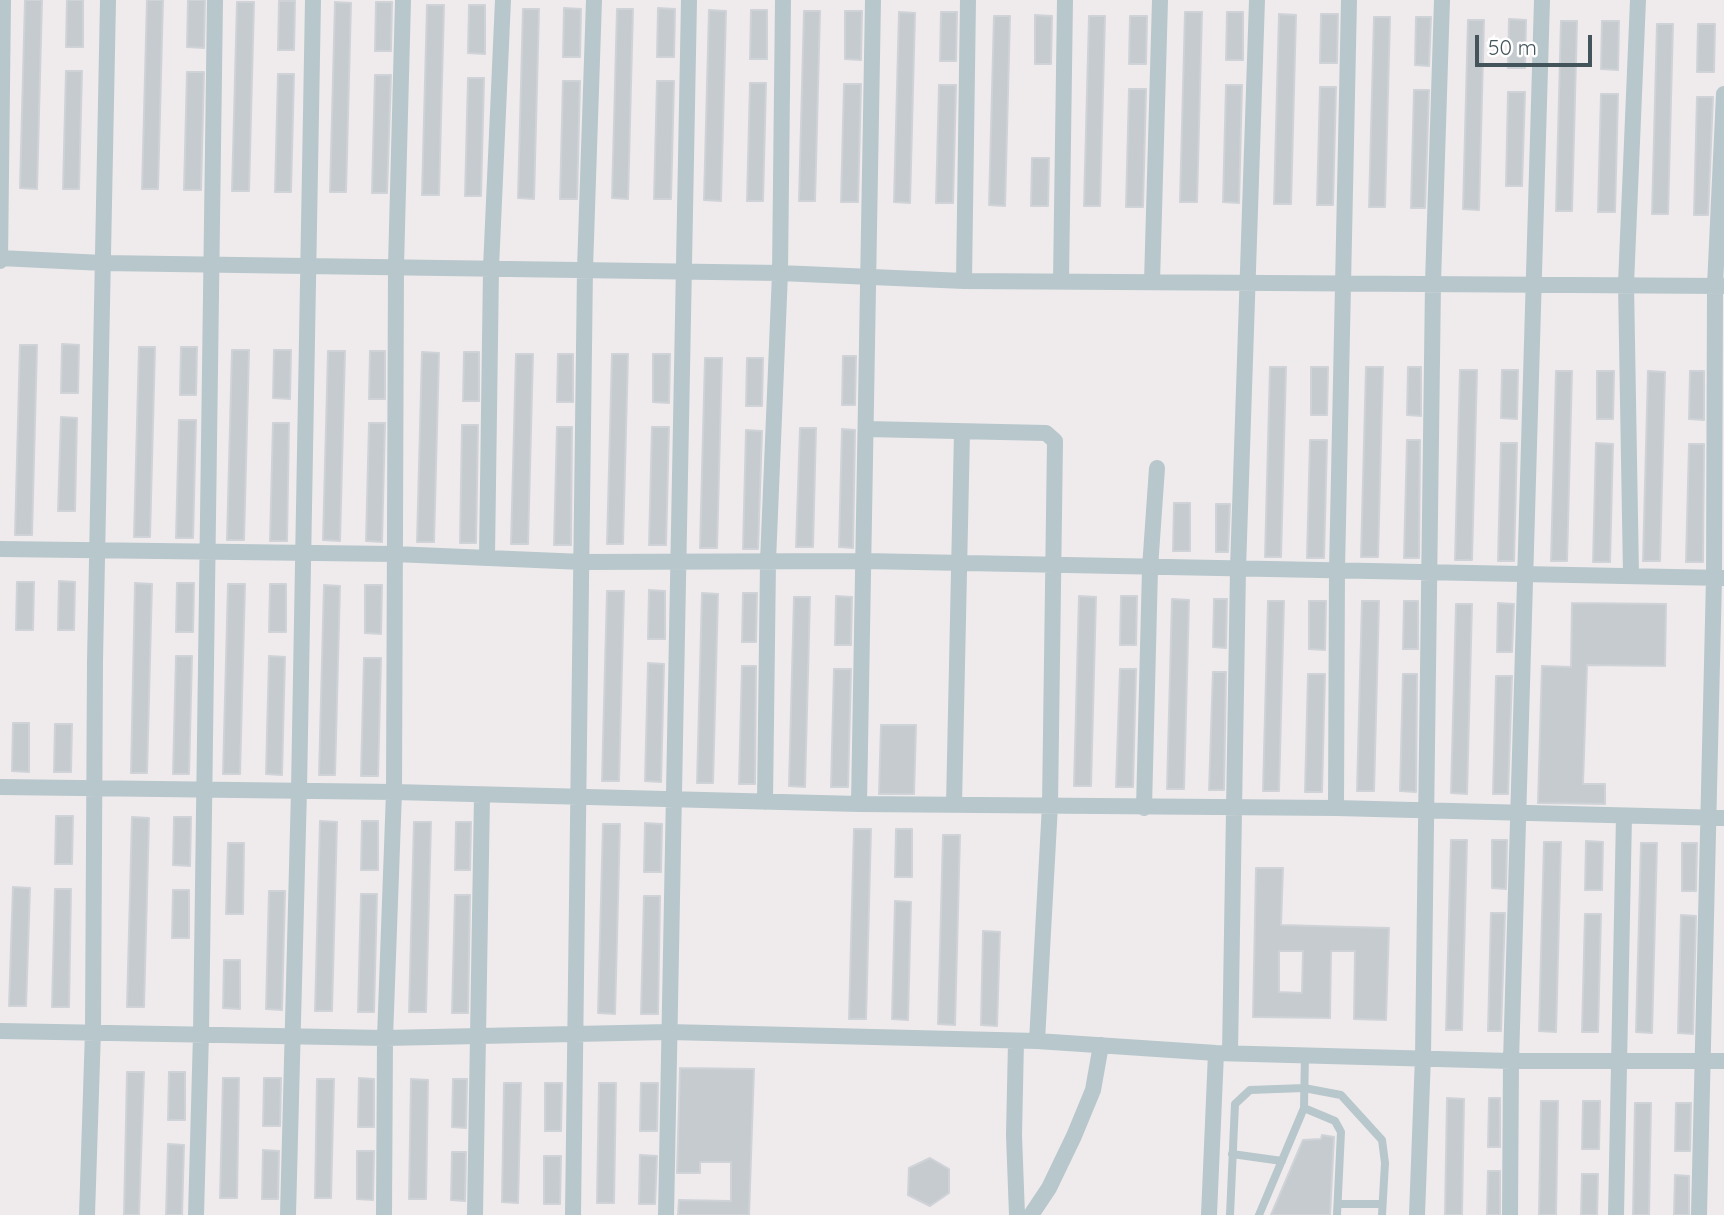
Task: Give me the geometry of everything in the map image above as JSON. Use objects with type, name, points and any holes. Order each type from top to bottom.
[{"type":"street","points":[[3,0],[0,260],[780,273],[964,281],[1720,286]]},
{"type":"street","points":[[88,1215],[108,0]]},
{"type":"street","points":[[196,1215],[201,1034],[215,0]]},
{"type":"street","points":[[288,1215],[290,1037],[299,790],[313,0]]},
{"type":"street","points":[[384,1215],[384,1038],[394,792],[396,266],[403,0]]},
{"type":"street","points":[[487,556],[491,268],[503,0]]},
{"type":"street","points":[[573,1215],[578,1037],[585,269],[594,0]]},
{"type":"street","points":[[666,1215],[689,0]]},
{"type":"street","points":[[765,802],[768,561],[780,273],[783,0]]},
{"type":"street","points":[[859,804],[873,0]]},
{"type":"street","points":[[964,281],[968,0]]},
{"type":"street","points":[[1061,281],[1065,0]]},
{"type":"street","points":[[1152,282],[1160,0]]},
{"type":"street","points":[[1209,1215],[1223,1053],[1236,809],[1238,569],[1256,0]]},
{"type":"street","points":[[1336,808],[1337,570],[1349,0]]},
{"type":"street","points":[[1417,1215],[1423,1056],[1433,283],[1442,0]]},
{"type":"street","points":[[1510,1215],[1511,1061],[1542,0]]},
{"type":"street","points":[[1631,575],[1626,284],[1638,0]]},
{"type":"street","points":[[1699,1215],[1702,1060],[1717,818],[1720,286],[1724,94]]},
{"type":"street","points":[[866,429],[1046,433],[1055,440],[1050,805],[1037,1041]]},
{"type":"street","points":[[954,805],[962,432]]},
{"type":"street","points":[[1144,808],[1150,568],[1157,468]]},
{"type":"street","points":[[0,549],[487,556],[583,562],[864,561],[1719,578]]},
{"type":"street","points":[[0,787],[299,790],[859,804],[1336,808],[1717,818]]},
{"type":"street","points":[[475,1215],[482,796]]},
{"type":"street","points":[[1616,1215],[1624,816]]},
{"type":"street","points":[[0,1031],[384,1038],[578,1037],[669,1032],[1037,1041],[1223,1053],[1423,1056],[1511,1061],[1724,1061]]},
{"type":"street","points":[[1016,1041],[1014,1135],[1017,1215]]},
{"type":"street","points":[[1031,1215],[1049,1188],[1093,1090],[1101,1045]]},
{"type":"lane","points":[[1259,1215],[1304,1108],[1305,1053]]},
{"type":"lane","points":[[1230,1215],[1234,1114],[1241,1096],[1250,1090],[1304,1088],[1341,1095],[1382,1140],[1385,1163],[1382,1215]]},
{"type":"lane","points":[[1304,1108],[1338,1125],[1337,1215]]},
{"type":"lane","points":[[1232,1154],[1282,1161]]},
{"type":"lane","points":[[1338,1204],[1381,1204]]},
{"type":"building","points":[[25,0],[42,0],[37,189],[20,188]]},
{"type":"building","points":[[67,0],[83,0],[83,47],[66,47]]},
{"type":"building","points":[[147,0],[163,0],[158,189],[142,189]]},
{"type":"building","points":[[188,0],[205,0],[204,48],[187,47]]},
{"type":"building","points":[[279,1],[295,1],[294,50],[278,50]]},
{"type":"building","points":[[237,2],[254,2],[249,191],[232,191]]},
{"type":"building","points":[[335,2],[351,3],[346,192],[330,192]]},
{"type":"building","points":[[376,2],[392,2],[391,51],[375,51]]},
{"type":"building","points":[[427,5],[444,5],[439,195],[422,195]]},
{"type":"building","points":[[469,5],[485,5],[485,54],[468,53]]},
{"type":"building","points":[[564,8],[581,9],[580,57],[563,57]]},
{"type":"building","points":[[658,8],[675,9],[674,57],[657,57]]},
{"type":"building","points":[[523,9],[539,9],[534,199],[518,198]]},
{"type":"building","points":[[617,9],[633,9],[628,199],[612,198]]},
{"type":"building","points":[[709,10],[726,11],[721,201],[704,200]]},
{"type":"building","points":[[751,10],[767,10],[767,59],[750,59]]},
{"type":"building","points":[[804,11],[820,11],[815,201],[799,201]]},
{"type":"building","points":[[845,11],[862,11],[861,60],[845,59]]},
{"type":"building","points":[[899,12],[915,13],[910,203],[894,202]]},
{"type":"building","points":[[941,12],[957,12],[956,61],[940,61]]},
{"type":"building","points":[[1185,12],[1202,12],[1197,202],[1180,202]]},
{"type":"building","points":[[1227,12],[1243,12],[1243,60],[1226,60]]},
{"type":"building","points":[[1279,14],[1296,15],[1291,204],[1274,204]]},
{"type":"building","points":[[1321,14],[1338,14],[1337,63],[1320,63]]},
{"type":"building","points":[[1035,15],[1052,16],[1051,64],[1035,64]]},
{"type":"building","points":[[994,16],[1010,16],[1005,206],[989,205]]},
{"type":"building","points":[[1089,16],[1105,16],[1100,206],[1084,206]]},
{"type":"building","points":[[1130,16],[1147,16],[1146,64],[1129,64]]},
{"type":"building","points":[[1374,17],[1390,17],[1385,207],[1369,207]]},
{"type":"building","points":[[1416,17],[1431,17],[1429,66],[1415,65]]},
{"type":"building","points":[[1509,19],[1526,20],[1525,68],[1508,68]]},
{"type":"building","points":[[1468,20],[1484,20],[1479,210],[1463,209]]},
{"type":"building","points":[[1561,21],[1577,21],[1572,211],[1556,211]]},
{"type":"building","points":[[1602,21],[1619,21],[1618,70],[1601,69]]},
{"type":"building","points":[[1657,24],[1673,24],[1668,214],[1652,214]]},
{"type":"building","points":[[1698,24],[1715,24],[1714,72],[1697,72]]},
{"type":"building","points":[[66,71],[82,71],[79,189],[63,189]]},
{"type":"building","points":[[187,72],[204,72],[201,190],[184,190]]},
{"type":"building","points":[[278,74],[294,74],[291,192],[275,192]]},
{"type":"building","points":[[375,75],[391,75],[387,193],[372,193]]},
{"type":"building","points":[[468,78],[484,78],[481,196],[465,196]]},
{"type":"building","points":[[563,81],[580,81],[577,199],[560,199]]},
{"type":"building","points":[[657,81],[674,81],[671,199],[654,199]]},
{"type":"building","points":[[750,83],[766,83],[763,201],[747,201]]},
{"type":"building","points":[[844,84],[861,84],[858,202],[841,202]]},
{"type":"building","points":[[939,85],[956,85],[953,203],[936,203]]},
{"type":"building","points":[[1226,85],[1242,85],[1239,203],[1223,202]]},
{"type":"building","points":[[1320,87],[1336,87],[1333,205],[1317,205]]},
{"type":"building","points":[[1129,89],[1146,89],[1143,207],[1126,207]]},
{"type":"building","points":[[1414,90],[1429,90],[1425,208],[1411,208]]},
{"type":"building","points":[[1508,92],[1525,92],[1522,186],[1506,186]]},
{"type":"building","points":[[1601,94],[1618,94],[1615,212],[1598,212]]},
{"type":"building","points":[[1697,97],[1713,97],[1708,215],[1694,215]]},
{"type":"building","points":[[1032,158],[1049,158],[1048,206],[1031,206]]},
{"type":"building","points":[[62,344],[79,345],[78,393],[61,393]]},
{"type":"building","points":[[20,345],[37,345],[32,535],[15,535]]},
{"type":"building","points":[[139,347],[155,347],[150,537],[134,537]]},
{"type":"building","points":[[181,347],[197,347],[196,395],[180,395]]},
{"type":"building","points":[[232,350],[249,350],[244,540],[227,540]]},
{"type":"building","points":[[274,350],[291,350],[290,399],[273,398]]},
{"type":"building","points":[[328,351],[345,351],[340,541],[323,540]]},
{"type":"building","points":[[370,351],[385,351],[385,399],[369,399]]},
{"type":"building","points":[[422,352],[439,353],[434,542],[417,542]]},
{"type":"building","points":[[464,352],[479,352],[479,401],[463,401]]},
{"type":"building","points":[[516,354],[533,354],[528,544],[511,544]]},
{"type":"building","points":[[558,354],[573,354],[573,402],[557,402]]},
{"type":"building","points":[[612,354],[628,354],[623,544],[607,544]]},
{"type":"building","points":[[653,354],[670,354],[669,403],[653,402]]},
{"type":"building","points":[[843,356],[856,356],[855,405],[842,405]]},
{"type":"building","points":[[705,358],[722,358],[717,548],[700,548]]},
{"type":"building","points":[[747,358],[763,358],[762,406],[746,406]]},
{"type":"building","points":[[1270,367],[1286,367],[1281,557],[1265,557]]},
{"type":"building","points":[[1311,367],[1328,367],[1327,415],[1311,415]]},
{"type":"building","points":[[1366,367],[1383,367],[1378,557],[1361,557]]},
{"type":"building","points":[[1408,367],[1421,367],[1421,416],[1407,415]]},
{"type":"building","points":[[1460,370],[1477,370],[1472,560],[1455,560]]},
{"type":"building","points":[[1502,370],[1518,370],[1517,419],[1501,418]]},
{"type":"building","points":[[1556,371],[1572,371],[1567,561],[1551,561]]},
{"type":"building","points":[[1597,371],[1614,371],[1613,419],[1597,419]]},
{"type":"building","points":[[1648,371],[1665,372],[1660,561],[1643,561]]},
{"type":"building","points":[[1690,371],[1704,371],[1704,420],[1689,419]]},
{"type":"building","points":[[61,417],[77,418],[75,511],[58,511]]},
{"type":"building","points":[[179,420],[196,420],[193,538],[176,538]]},
{"type":"building","points":[[273,423],[289,423],[287,541],[270,541]]},
{"type":"building","points":[[369,423],[385,423],[382,542],[366,541]]},
{"type":"building","points":[[462,425],[478,425],[476,543],[460,543]]},
{"type":"building","points":[[557,427],[572,427],[571,545],[554,545]]},
{"type":"building","points":[[652,427],[669,427],[666,545],[649,545]]},
{"type":"building","points":[[800,428],[816,428],[813,547],[796,547]]},
{"type":"building","points":[[842,429],[855,430],[853,548],[839,547]]},
{"type":"building","points":[[746,430],[762,431],[758,549],[743,549]]},
{"type":"building","points":[[1310,440],[1327,440],[1324,558],[1307,558]]},
{"type":"building","points":[[1407,440],[1420,440],[1419,558],[1404,558]]},
{"type":"building","points":[[1501,443],[1517,443],[1514,561],[1498,561]]},
{"type":"building","points":[[1596,443],[1613,444],[1610,562],[1593,562]]},
{"type":"building","points":[[1689,444],[1704,444],[1703,562],[1686,562]]},
{"type":"building","points":[[1174,503],[1190,503],[1190,551],[1173,551]]},
{"type":"building","points":[[1216,504],[1230,504],[1228,552],[1216,552]]},
{"type":"building","points":[[59,581],[75,582],[74,630],[58,630]]},
{"type":"building","points":[[17,582],[34,582],[33,630],[16,630]]},
{"type":"building","points":[[135,583],[152,584],[147,773],[131,773]]},
{"type":"building","points":[[177,583],[194,583],[193,632],[176,632]]},
{"type":"building","points":[[228,584],[245,584],[240,774],[223,774]]},
{"type":"building","points":[[270,584],[286,584],[286,632],[269,632]]},
{"type":"building","points":[[324,585],[340,586],[335,775],[319,775]]},
{"type":"building","points":[[365,585],[382,585],[381,634],[365,633]]},
{"type":"building","points":[[649,590],[665,591],[665,639],[648,639]]},
{"type":"building","points":[[607,591],[624,591],[619,781],[602,781]]},
{"type":"building","points":[[702,593],[718,594],[713,783],[697,783]]},
{"type":"building","points":[[743,593],[757,593],[756,642],[742,642]]},
{"type":"building","points":[[836,596],[852,597],[851,645],[835,645]]},
{"type":"building","points":[[1079,596],[1096,597],[1091,786],[1074,786]]},
{"type":"building","points":[[1121,596],[1137,596],[1136,645],[1120,645]]},
{"type":"building","points":[[794,597],[810,597],[805,787],[789,786]]},
{"type":"building","points":[[1172,599],[1189,600],[1184,789],[1167,789]]},
{"type":"building","points":[[1214,599],[1227,599],[1226,648],[1213,647]]},
{"type":"building","points":[[1268,601],[1284,601],[1279,791],[1263,791]]},
{"type":"building","points":[[1309,601],[1326,601],[1325,650],[1309,649]]},
{"type":"building","points":[[1362,601],[1379,601],[1374,791],[1357,791]]},
{"type":"building","points":[[1404,601],[1418,601],[1418,649],[1403,649]]},
{"type":"building","points":[[1498,603],[1514,604],[1512,652],[1497,652]]},
{"type":"building","points":[[1572,603],[1666,604],[1665,666],[1587,665],[1583,784],[1605,784],[1605,804],[1538,803],[1542,666],[1571,667]]},
{"type":"building","points":[[1456,604],[1472,604],[1467,794],[1451,793]]},
{"type":"building","points":[[176,656],[192,656],[189,774],[173,774]]},
{"type":"building","points":[[269,656],[285,657],[282,775],[266,774]]},
{"type":"building","points":[[364,658],[381,658],[378,776],[361,776]]},
{"type":"building","points":[[648,663],[664,664],[661,782],[645,781]]},
{"type":"building","points":[[742,666],[756,666],[755,784],[739,784]]},
{"type":"building","points":[[834,669],[851,669],[848,787],[831,787]]},
{"type":"building","points":[[1120,669],[1136,669],[1133,787],[1116,787]]},
{"type":"building","points":[[1213,672],[1226,672],[1224,790],[1209,790]]},
{"type":"building","points":[[1308,674],[1325,674],[1322,792],[1305,792]]},
{"type":"building","points":[[1403,674],[1417,674],[1416,792],[1400,791]]},
{"type":"building","points":[[1496,676],[1512,676],[1508,794],[1493,794]]},
{"type":"building","points":[[13,723],[29,723],[29,772],[12,771]]},
{"type":"building","points":[[55,724],[72,724],[71,772],[54,772]]},
{"type":"building","points":[[881,725],[916,725],[914,794],[879,794]]},
{"type":"building","points":[[56,816],[73,816],[72,864],[55,864]]},
{"type":"building","points":[[132,817],[149,818],[144,1007],[127,1007]]},
{"type":"building","points":[[174,817],[191,817],[190,866],[173,865]]},
{"type":"building","points":[[320,821],[337,822],[332,1011],[315,1011]]},
{"type":"building","points":[[362,821],[378,821],[378,870],[361,870]]},
{"type":"building","points":[[414,822],[431,822],[426,1012],[409,1012]]},
{"type":"building","points":[[456,822],[471,822],[470,870],[455,870]]},
{"type":"building","points":[[645,823],[662,824],[661,872],[644,872]]},
{"type":"building","points":[[603,824],[620,824],[615,1014],[598,1013]]},
{"type":"building","points":[[854,829],[871,829],[866,1019],[849,1019]]},
{"type":"building","points":[[896,829],[912,829],[912,877],[895,877]]},
{"type":"building","points":[[943,835],[960,835],[955,1025],[938,1024]]},
{"type":"building","points":[[1451,840],[1467,840],[1462,1030],[1446,1030]]},
{"type":"building","points":[[1492,840],[1507,840],[1506,889],[1492,888]]},
{"type":"building","points":[[1586,841],[1603,842],[1602,890],[1585,890]]},
{"type":"building","points":[[1544,842],[1561,842],[1556,1032],[1539,1031]]},
{"type":"building","points":[[228,843],[244,843],[243,914],[226,914]]},
{"type":"building","points":[[1641,843],[1657,843],[1652,1033],[1636,1032]]},
{"type":"building","points":[[1682,843],[1697,843],[1696,891],[1682,891]]},
{"type":"building","points":[[1256,868],[1283,868],[1281,925],[1389,928],[1386,1020],[1354,1019],[1355,951],[1331,951],[1330,1018],[1253,1017]],"holes":[[[1279,951],[1303,951],[1302,993],[1279,992]]]},
{"type":"building","points":[[13,887],[30,888],[26,1006],[9,1006]]},
{"type":"building","points":[[55,889],[71,889],[69,1007],[52,1007]]},
{"type":"building","points":[[173,890],[189,890],[189,938],[172,938]]},
{"type":"building","points":[[269,891],[285,891],[282,1010],[266,1009]]},
{"type":"building","points":[[361,894],[377,894],[374,1012],[358,1012]]},
{"type":"building","points":[[455,895],[470,895],[468,1013],[452,1013]]},
{"type":"building","points":[[644,896],[660,896],[658,1014],[641,1014]]},
{"type":"building","points":[[895,901],[911,902],[908,1020],[892,1019]]},
{"type":"building","points":[[1491,913],[1505,913],[1501,1031],[1488,1031]]},
{"type":"building","points":[[1585,914],[1601,914],[1598,1032],[1582,1032]]},
{"type":"building","points":[[1681,915],[1696,916],[1693,1034],[1678,1033]]},
{"type":"building","points":[[983,931],[1000,932],[997,1026],[981,1025]]},
{"type":"building","points":[[224,960],[240,960],[240,1009],[223,1008]]},
{"type":"building","points":[[680,1068],[754,1069],[749,1215],[678,1215],[679,1200],[731,1201],[731,1162],[700,1162],[700,1173],[677,1173]]},
{"type":"building","points":[[127,1072],[144,1072],[139,1215],[124,1215]]},
{"type":"building","points":[[169,1072],[185,1072],[185,1120],[168,1120]]},
{"type":"building","points":[[223,1078],[239,1078],[237,1198],[220,1198]]},
{"type":"building","points":[[264,1078],[281,1078],[280,1126],[263,1126]]},
{"type":"building","points":[[359,1078],[374,1079],[374,1127],[358,1127]]},
{"type":"building","points":[[317,1079],[334,1079],[331,1198],[315,1198]]},
{"type":"building","points":[[411,1079],[428,1080],[426,1199],[409,1199]]},
{"type":"building","points":[[453,1079],[467,1079],[466,1128],[452,1127]]},
{"type":"building","points":[[504,1083],[521,1083],[518,1203],[502,1202]]},
{"type":"building","points":[[545,1083],[562,1083],[561,1131],[545,1131]]},
{"type":"building","points":[[599,1083],[616,1083],[614,1203],[597,1203]]},
{"type":"building","points":[[641,1083],[658,1083],[657,1131],[640,1131]]},
{"type":"building","points":[[1447,1098],[1464,1099],[1462,1215],[1445,1215]]},
{"type":"building","points":[[1489,1098],[1500,1098],[1500,1147],[1488,1147]]},
{"type":"building","points":[[1541,1101],[1558,1101],[1556,1215],[1539,1215]]},
{"type":"building","points":[[1583,1101],[1600,1101],[1599,1149],[1582,1149]]},
{"type":"building","points":[[1635,1103],[1651,1103],[1649,1215],[1633,1215]]},
{"type":"building","points":[[1676,1103],[1691,1103],[1690,1151],[1675,1151]]},
{"type":"building","points":[[1322,1135],[1334,1137],[1330,1215],[1271,1215],[1303,1140],[1321,1139]]},
{"type":"building","points":[[168,1144],[184,1145],[182,1215],[166,1215]]},
{"type":"building","points":[[263,1150],[279,1151],[278,1199],[262,1199]]},
{"type":"building","points":[[357,1151],[374,1151],[373,1200],[357,1199]]},
{"type":"building","points":[[452,1152],[466,1152],[465,1201],[451,1200]]},
{"type":"building","points":[[640,1155],[657,1156],[655,1204],[639,1204]]},
{"type":"building","points":[[544,1156],[561,1156],[560,1204],[544,1204]]},
{"type":"building","points":[[930,1158],[949,1169],[949,1193],[930,1206],[908,1195],[909,1168]]},
{"type":"building","points":[[1488,1171],[1500,1171],[1500,1215],[1487,1215]]},
{"type":"building","points":[[1582,1174],[1598,1174],[1597,1215],[1581,1215]]},
{"type":"building","points":[[1675,1175],[1689,1176],[1689,1215],[1674,1215]]}]
